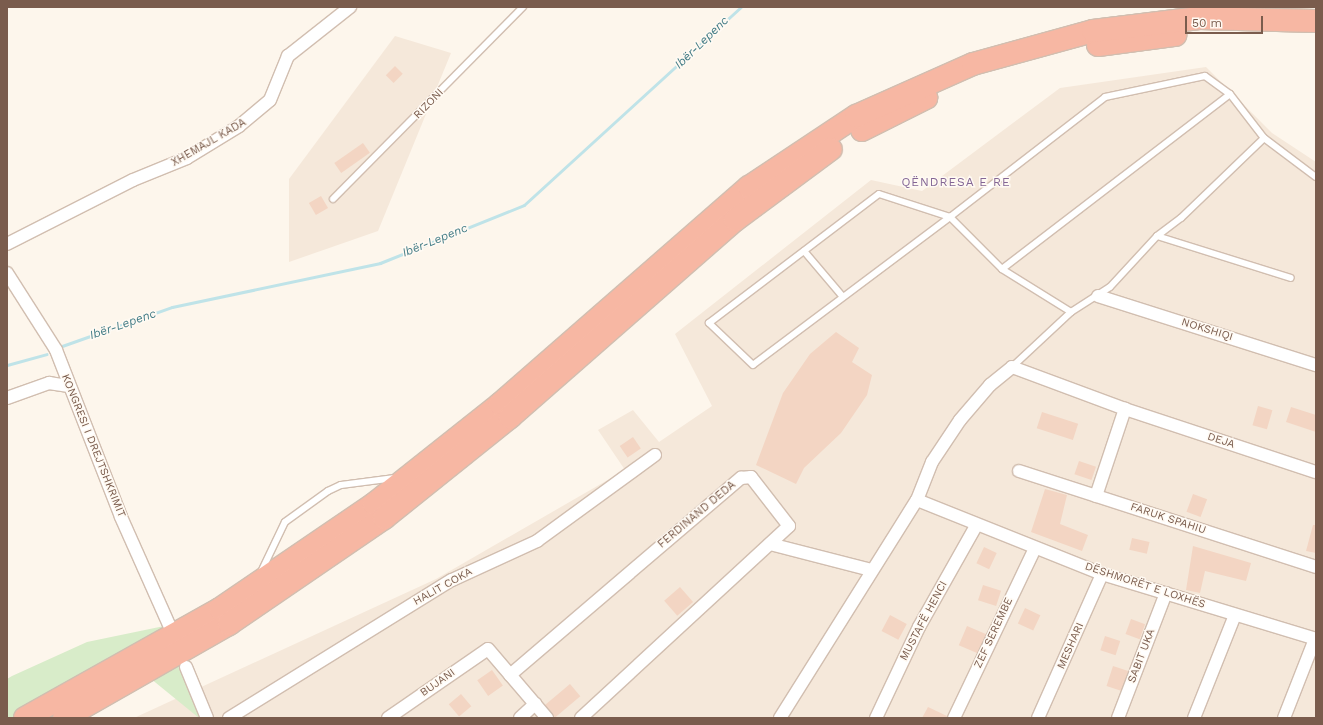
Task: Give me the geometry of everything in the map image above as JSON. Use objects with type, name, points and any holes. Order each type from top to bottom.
[{"type":"highway","points":[[25,718],[166,641],[252,588],[416,472],[749,187],[804,148],[887,100],[973,64],[1093,31],[1199,18],[1316,21]]},
{"type":"highway","points":[[64,718],[229,624],[384,518],[510,417],[735,220],[812,161],[866,128],[978,78],[1095,45],[1200,33],[1316,36]]},
{"type":"street","name":"XHEMAJL KADA","points":[[7,244],[120,186],[187,158],[239,126],[270,100],[288,56],[350,7]]},
{"type":"street","name":"KONGRESI I DREJTSHKRIMIT","points":[[7,273],[49,336],[169,625]]},
{"type":"street","name":"NOKSHIQI","points":[[1098,296],[1316,365]]},
{"type":"street","points":[[780,718],[871,570],[917,500],[932,462],[960,420],[990,385],[1012,367]]},
{"type":"street","name":"DEJA","points":[[1012,367],[1126,409],[1316,472]]},
{"type":"street","points":[[7,398],[49,383],[69,386]]},
{"type":"street","points":[[1096,496],[1126,409]]},
{"type":"street","name":"HALIT COKA","points":[[229,718],[452,580],[537,541],[655,455]]},
{"type":"street","name":"FARUK SPAHIU","points":[[1019,471],[1316,567]]},
{"type":"street","name":"FERDINAND DEDA","points":[[510,675],[745,476],[753,479],[789,526],[581,718]]},
{"type":"street","name":"DËSHMORËT E LOXHËS","points":[[917,500],[976,526],[1102,574],[1316,639]]},
{"type":"street","name":"MUSTAFË HENCI","points":[[876,718],[919,627],[976,526]]},
{"type":"street","points":[[770,544],[871,570]]},
{"type":"street","name":"ZEF SEREMBE","points":[[954,718],[1034,548]]},
{"type":"street","name":"MESHARI","points":[[1038,718],[1102,574]]},
{"type":"street","name":"SABIT UKA","points":[[1118,718],[1166,593]]},
{"type":"street","points":[[1194,718],[1235,615]]},
{"type":"street","points":[[1284,718],[1316,639]]},
{"type":"street","name":"BUJANI","points":[[388,718],[488,648],[510,675]]},
{"type":"street","points":[[186,667],[207,718]]},
{"type":"street","points":[[510,675],[547,718]]},
{"type":"street","points":[[520,718],[535,704]]},
{"type":"lane","name":"RIZONI","points":[[333,199],[523,7]]},
{"type":"lane","points":[[1071,312],[1002,269],[950,217],[879,194],[709,323],[753,365],[950,217],[1105,97],[1205,76],[1230,94],[1264,138],[1316,177]]},
{"type":"lane","points":[[1002,269],[1230,94]]},
{"type":"lane","points":[[1012,367],[1071,312],[1098,296],[1157,236],[1181,218],[1264,138]]},
{"type":"lane","points":[[1157,236],[1291,278]]},
{"type":"lane","points":[[804,251],[844,297]]},
{"type":"lane","points":[[252,588],[285,522],[328,491],[341,485],[376,482],[416,472]]},
{"type":"shaded area","points":[[395,36],[451,53],[378,231],[289,262],[289,179]]},
{"type":"shaded area","points":[[1206,67],[1272,133],[1316,162],[1316,718],[134,718],[436,579],[625,470],[598,430],[633,410],[659,442],[712,406],[675,334],[871,180],[922,191],[1060,88]]},
{"type":"green space","points":[[169,625],[207,718],[199,718],[145,674],[64,718],[7,718],[7,679],[12,676],[87,642]]},
{"type":"building","points":[[395,66],[403,74],[394,83],[386,75]]},
{"type":"building","points":[[363,143],[370,153],[341,173],[334,163]]},
{"type":"building","points":[[321,196],[328,208],[316,215],[309,203]]},
{"type":"building","points":[[836,332],[859,348],[852,362],[872,375],[867,395],[841,433],[804,468],[796,484],[756,465],[783,393],[810,354]]},
{"type":"building","points":[[1258,406],[1272,410],[1267,429],[1252,425]]},
{"type":"building","points":[[1291,407],[1316,415],[1316,432],[1286,422]]},
{"type":"building","points":[[1042,412],[1078,424],[1073,440],[1037,428]]},
{"type":"building","points":[[633,437],[641,449],[628,458],[620,446]]},
{"type":"building","points":[[1079,461],[1096,467],[1091,480],[1074,474]]},
{"type":"building","points":[[1045,489],[1067,495],[1060,524],[1088,535],[1082,551],[1031,532]]},
{"type":"building","points":[[1193,494],[1207,499],[1201,517],[1187,512]]},
{"type":"building","points":[[1313,525],[1316,525],[1316,553],[1306,551]]},
{"type":"building","points":[[1132,538],[1150,542],[1147,554],[1129,550]]},
{"type":"building","points":[[1193,546],[1251,563],[1246,581],[1205,571],[1200,593],[1186,590]]},
{"type":"building","points":[[984,547],[997,553],[989,569],[976,563]]},
{"type":"building","points":[[983,585],[1001,591],[996,606],[978,600]]},
{"type":"building","points":[[680,587],[693,602],[677,616],[664,601]]},
{"type":"building","points":[[1025,608],[1040,615],[1033,631],[1018,623]]},
{"type":"building","points":[[890,615],[907,624],[898,640],[882,631]]},
{"type":"building","points":[[1131,619],[1145,624],[1140,639],[1126,634]]},
{"type":"building","points":[[967,626],[986,634],[978,654],[959,645]]},
{"type":"building","points":[[1105,636],[1120,641],[1116,655],[1100,650]]},
{"type":"building","points":[[1113,666],[1128,671],[1122,691],[1107,686]]},
{"type":"building","points":[[492,670],[503,686],[488,696],[477,680]]},
{"type":"building","points":[[570,684],[580,696],[555,717],[545,705]]},
{"type":"building","points":[[461,694],[471,706],[459,717],[449,704]]},
{"type":"building","points":[[928,707],[947,716],[947,718],[922,718]]},
{"type":"waterway","name":"Ibër-Lepenc","points":[[62,346],[172,307],[380,263],[524,205],[741,7]]},
{"type":"waterway","name":"Ibër-Lepenc","points":[[7,365],[47,354]]},
{"type":"district","name":"QËNDRESA E RE","points":[[956,183]]}]
